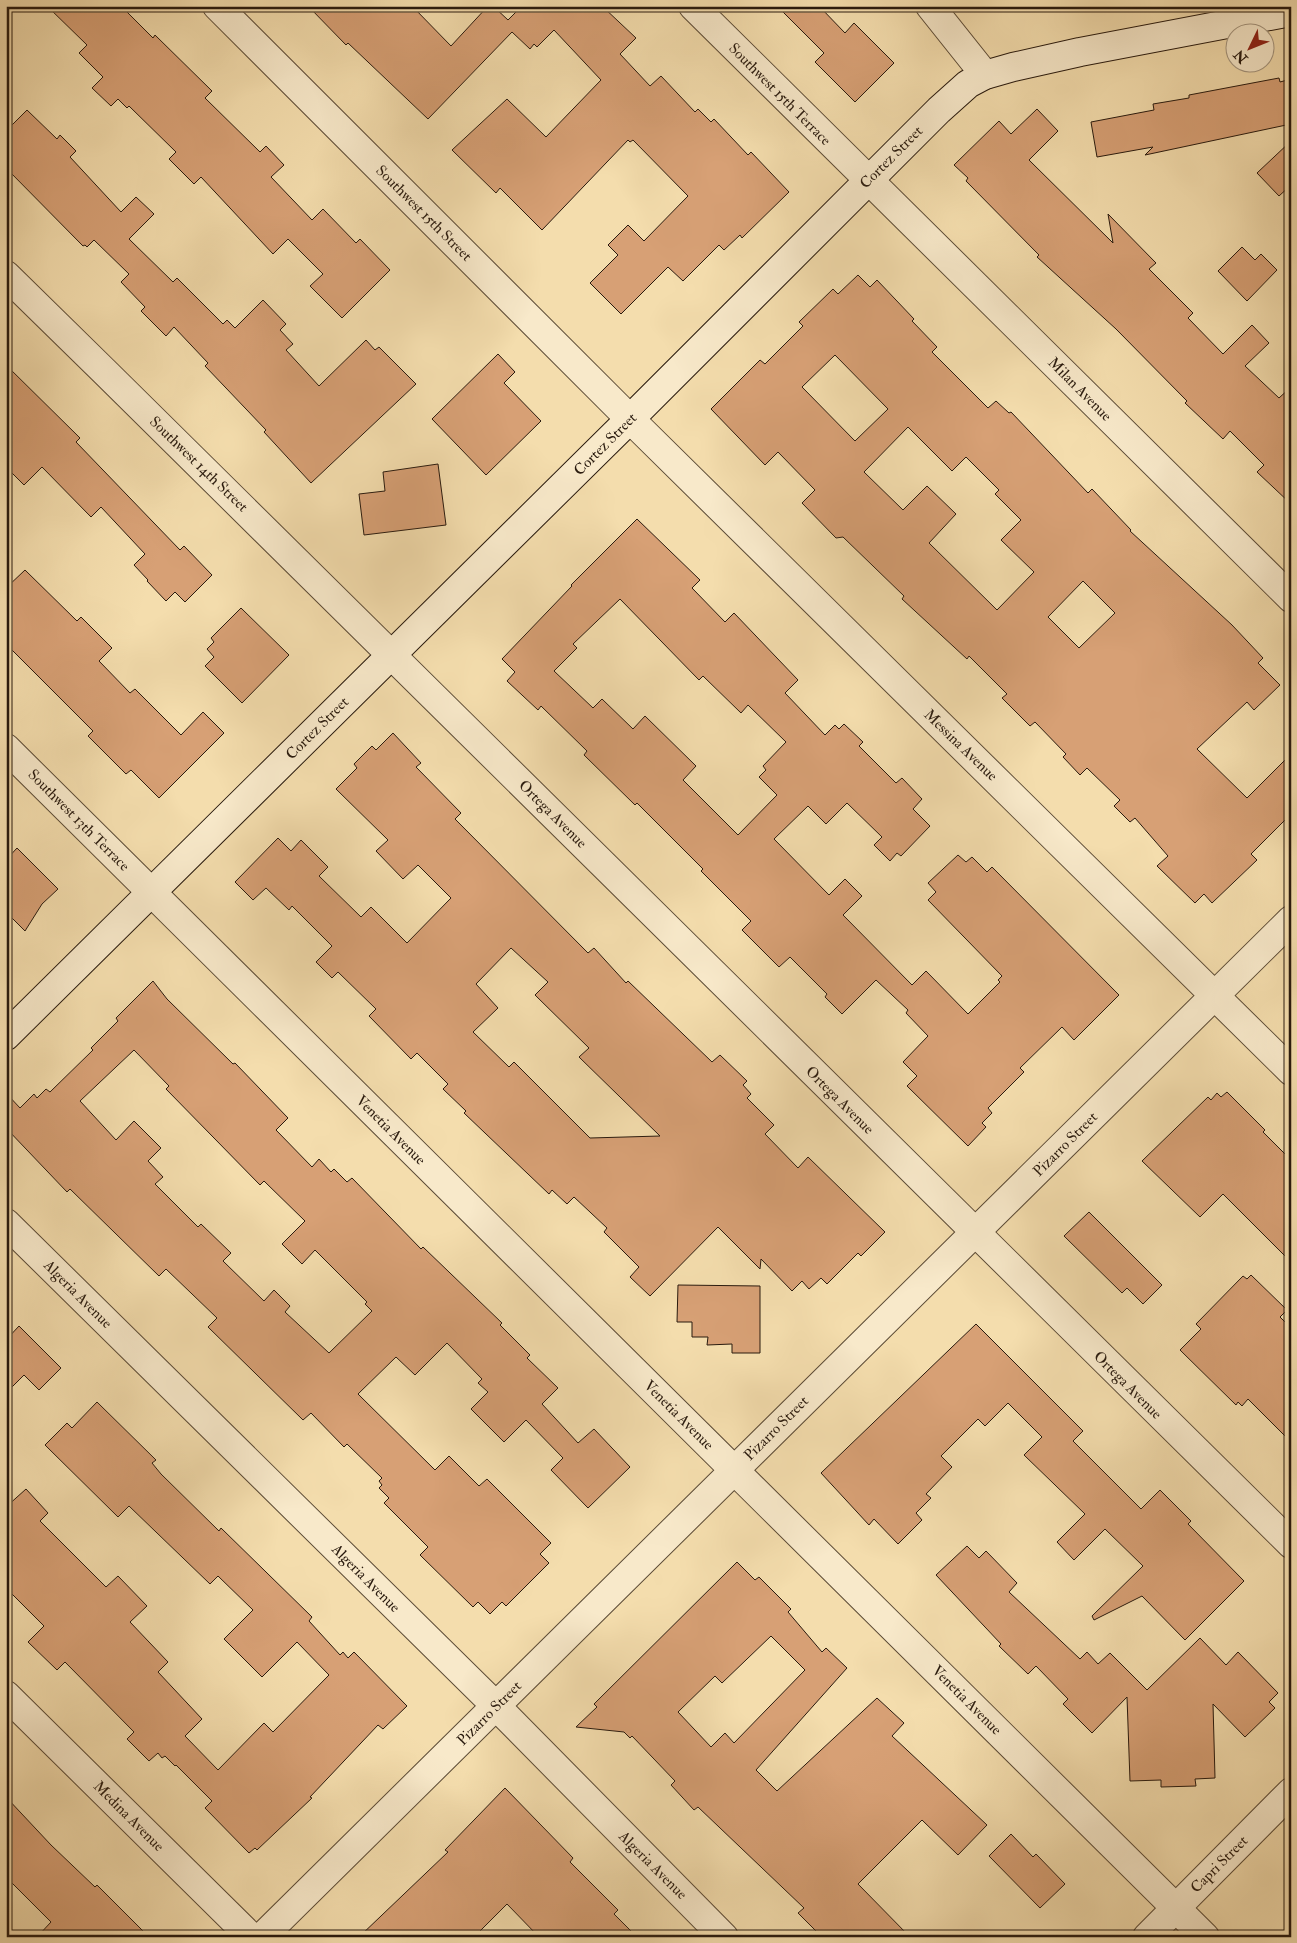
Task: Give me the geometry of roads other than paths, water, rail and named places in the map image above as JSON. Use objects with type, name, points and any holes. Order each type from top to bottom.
[{"type":"street","name":"Southwest 15th Street","points":[[218,6],[630,419]]},
{"type":"street","name":"Southwest 15th Terrace","points":[[693,6],[869,180]]},
{"type":"street","points":[[930,6],[985,75]]},
{"type":"street","name":"Cortez Street","points":[[6,1036],[153,893],[869,180],[968,84],[985,75],[1080,52],[1291,12]]},
{"type":"street","name":"Milan Avenue","points":[[869,180],[1291,598]]},
{"type":"street","name":"Southwest 14th Street","points":[[6,275],[392,654]]},
{"type":"street","name":"Messina Avenue","points":[[630,419],[1291,1071]]},
{"type":"street","name":"Ortega Avenue","points":[[392,654],[974,1233],[1291,1544]]},
{"type":"street","name":"Southwest 13th Terrace","points":[[6,748],[153,893]]},
{"type":"street","name":"Venetia Avenue","points":[[153,893],[1206,1937]]},
{"type":"street","name":"Pizarro Street","points":[[262,1937],[1291,920]]},
{"type":"street","name":"Algeria Avenue","points":[[6,1223],[496,1706],[724,1937]]},
{"type":"street","name":"Medina Avenue","points":[[6,1695],[251,1937]]},
{"type":"street","name":"Capri Street","points":[[1147,1937],[1291,1792]]}]
